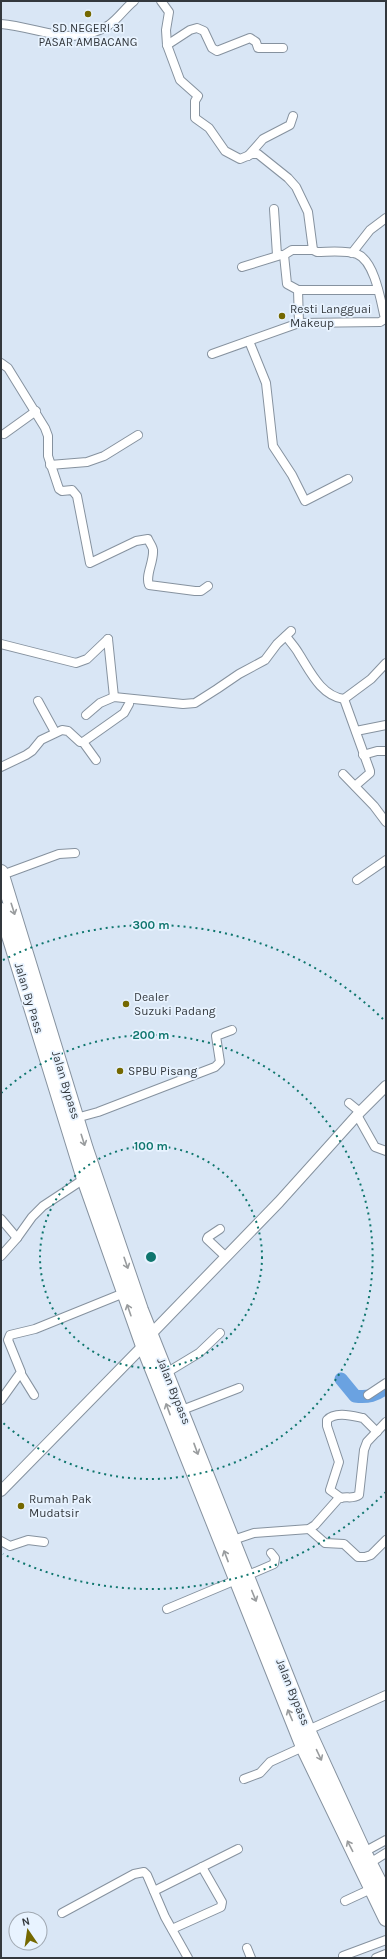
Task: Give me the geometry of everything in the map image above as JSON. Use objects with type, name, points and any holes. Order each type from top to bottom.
[{"type":"highway","name":"Jalan Bypass","points":[[2,880],[76,1118],[151,1334],[233,1540],[241,1578]]},
{"type":"highway","name":"Jalan By Pass","points":[[1,910],[84,1179]]},
{"type":"highway","points":[[84,1179],[143,1346],[241,1578],[261,1629],[303,1747],[386,1919]]},
{"type":"highway","name":"Jalan Bypass","points":[[261,1629],[367,1858],[386,1895]]},
{"type":"street","points":[[1,24],[14,25],[61,37],[80,36],[109,25],[134,1]]},
{"type":"street","points":[[161,1],[169,12],[166,30],[167,45],[180,80],[198,96],[195,101],[195,118],[209,128],[227,153],[238,159],[258,154],[288,178],[296,187],[308,212],[313,250]]},
{"type":"street","points":[[167,45],[190,30],[197,28],[204,31],[212,48],[216,51],[250,38],[256,42],[258,48],[283,48]]},
{"type":"street","points":[[247,157],[263,138],[290,125],[293,116]]},
{"type":"street","points":[[274,209],[280,255],[287,284],[298,290],[378,290]]},
{"type":"street","points":[[352,253],[370,230],[386,218]]},
{"type":"street","points":[[212,354],[299,323],[382,322],[385,318],[371,268],[362,257],[352,253],[292,250],[242,267]]},
{"type":"street","points":[[298,290],[299,323]]},
{"type":"street","points":[[249,341],[266,383],[274,446],[292,475],[305,501],[348,478]]},
{"type":"street","points":[[1,363],[8,368],[36,412],[47,433],[48,456],[59,489],[62,491],[72,490],[77,496],[90,563],[136,541],[148,539],[153,550],[148,577],[149,585],[195,591],[201,590],[208,586]]},
{"type":"street","points":[[4,434],[36,412]]},
{"type":"street","points":[[50,465],[87,462],[104,456],[138,435]]},
{"type":"street","points":[[86,715],[100,703],[114,697],[190,704],[265,660],[277,644],[288,634],[312,678],[338,698],[344,699],[371,679],[386,663]]},
{"type":"street","points":[[1,644],[76,663],[87,659],[108,639],[114,697]]},
{"type":"street","points":[[344,699],[370,773],[355,786]]},
{"type":"street","points":[[38,701],[55,732]]},
{"type":"street","points":[[83,742],[124,713],[129,704]]},
{"type":"street","points":[[356,731],[386,725]]},
{"type":"street","points":[[1,767],[32,751],[41,740],[55,732],[65,730],[78,741],[83,742],[96,760]]},
{"type":"street","points":[[363,755],[377,751],[386,751]]},
{"type":"street","points":[[343,774],[374,806],[386,822]]},
{"type":"street","points":[[2,880],[59,854],[75,853]]},
{"type":"street","points":[[357,880],[386,860]]},
{"type":"street","points":[[76,1118],[98,1112],[215,1067],[220,1062],[216,1036],[232,1030]]},
{"type":"street","points":[[1,1491],[143,1346],[151,1334],[279,1202],[358,1114],[386,1086]]},
{"type":"street","points":[[349,1102],[358,1114],[375,1146],[386,1151]]},
{"type":"street","points":[[1,1256],[17,1238],[32,1217],[43,1206],[84,1179]]},
{"type":"street","points":[[1,1219],[17,1238]]},
{"type":"street","points":[[220,1229],[207,1239],[225,1256]]},
{"type":"street","points":[[1,1400],[20,1374],[21,1369],[8,1340],[10,1335],[35,1329],[124,1293]]},
{"type":"street","points":[[166,1373],[198,1353],[220,1333]]},
{"type":"street","points":[[20,1374],[34,1395]]},
{"type":"street","points":[[368,1395],[386,1383]]},
{"type":"street","points":[[182,1410],[239,1388]]},
{"type":"street","points":[[377,1432],[363,1418],[332,1416],[327,1420],[327,1426],[339,1462],[330,1490],[340,1498],[354,1498],[359,1495],[364,1450],[367,1442],[377,1432],[386,1422]]},
{"type":"street","points":[[233,1540],[254,1533],[309,1529],[315,1525],[340,1498]]},
{"type":"street","points":[[309,1529],[325,1543],[344,1544],[358,1557],[365,1558],[371,1555],[386,1540]]},
{"type":"street","points":[[1,1541],[10,1546],[28,1540],[44,1542]]},
{"type":"street","points":[[167,1609],[274,1564],[274,1558],[271,1553]]},
{"type":"street","points":[[308,1730],[386,1695]]},
{"type":"street","points":[[244,1779],[260,1773],[270,1762],[303,1747]]},
{"type":"street","points":[[367,1858],[386,1840]]},
{"type":"street","points":[[154,1891],[238,1849]]},
{"type":"street","points":[[367,1858],[386,1853]]},
{"type":"street","points":[[172,1928],[221,1906],[222,1902],[202,1867]]},
{"type":"street","points":[[62,1913],[140,1872],[144,1872],[147,1875],[188,1958]]},
{"type":"street","points":[[345,1901],[371,1889]]},
{"type":"street","points":[[343,1956],[386,1940]]},
{"type":"street","points":[[247,1948],[251,1958]]},
{"type":"street","points":[[376,1958],[386,1954]]},
{"type":"waterway","points":[[341,1379],[355,1396],[364,1397],[372,1395],[386,1388]]},
{"type":"place","name":"SD NEGERI 31 PASAR AMBACANG","points":[[88,14]]},
{"type":"place","name":"Resti Langguai Makeup","points":[[282,316]]},
{"type":"place","name":"Dealer Suzuki Padang","points":[[126,1004]]},
{"type":"place","name":"SPBU Pisang","points":[[120,1071]]},
{"type":"place","name":"Rumah Pak Mudatsir","points":[[21,1506]]}]
